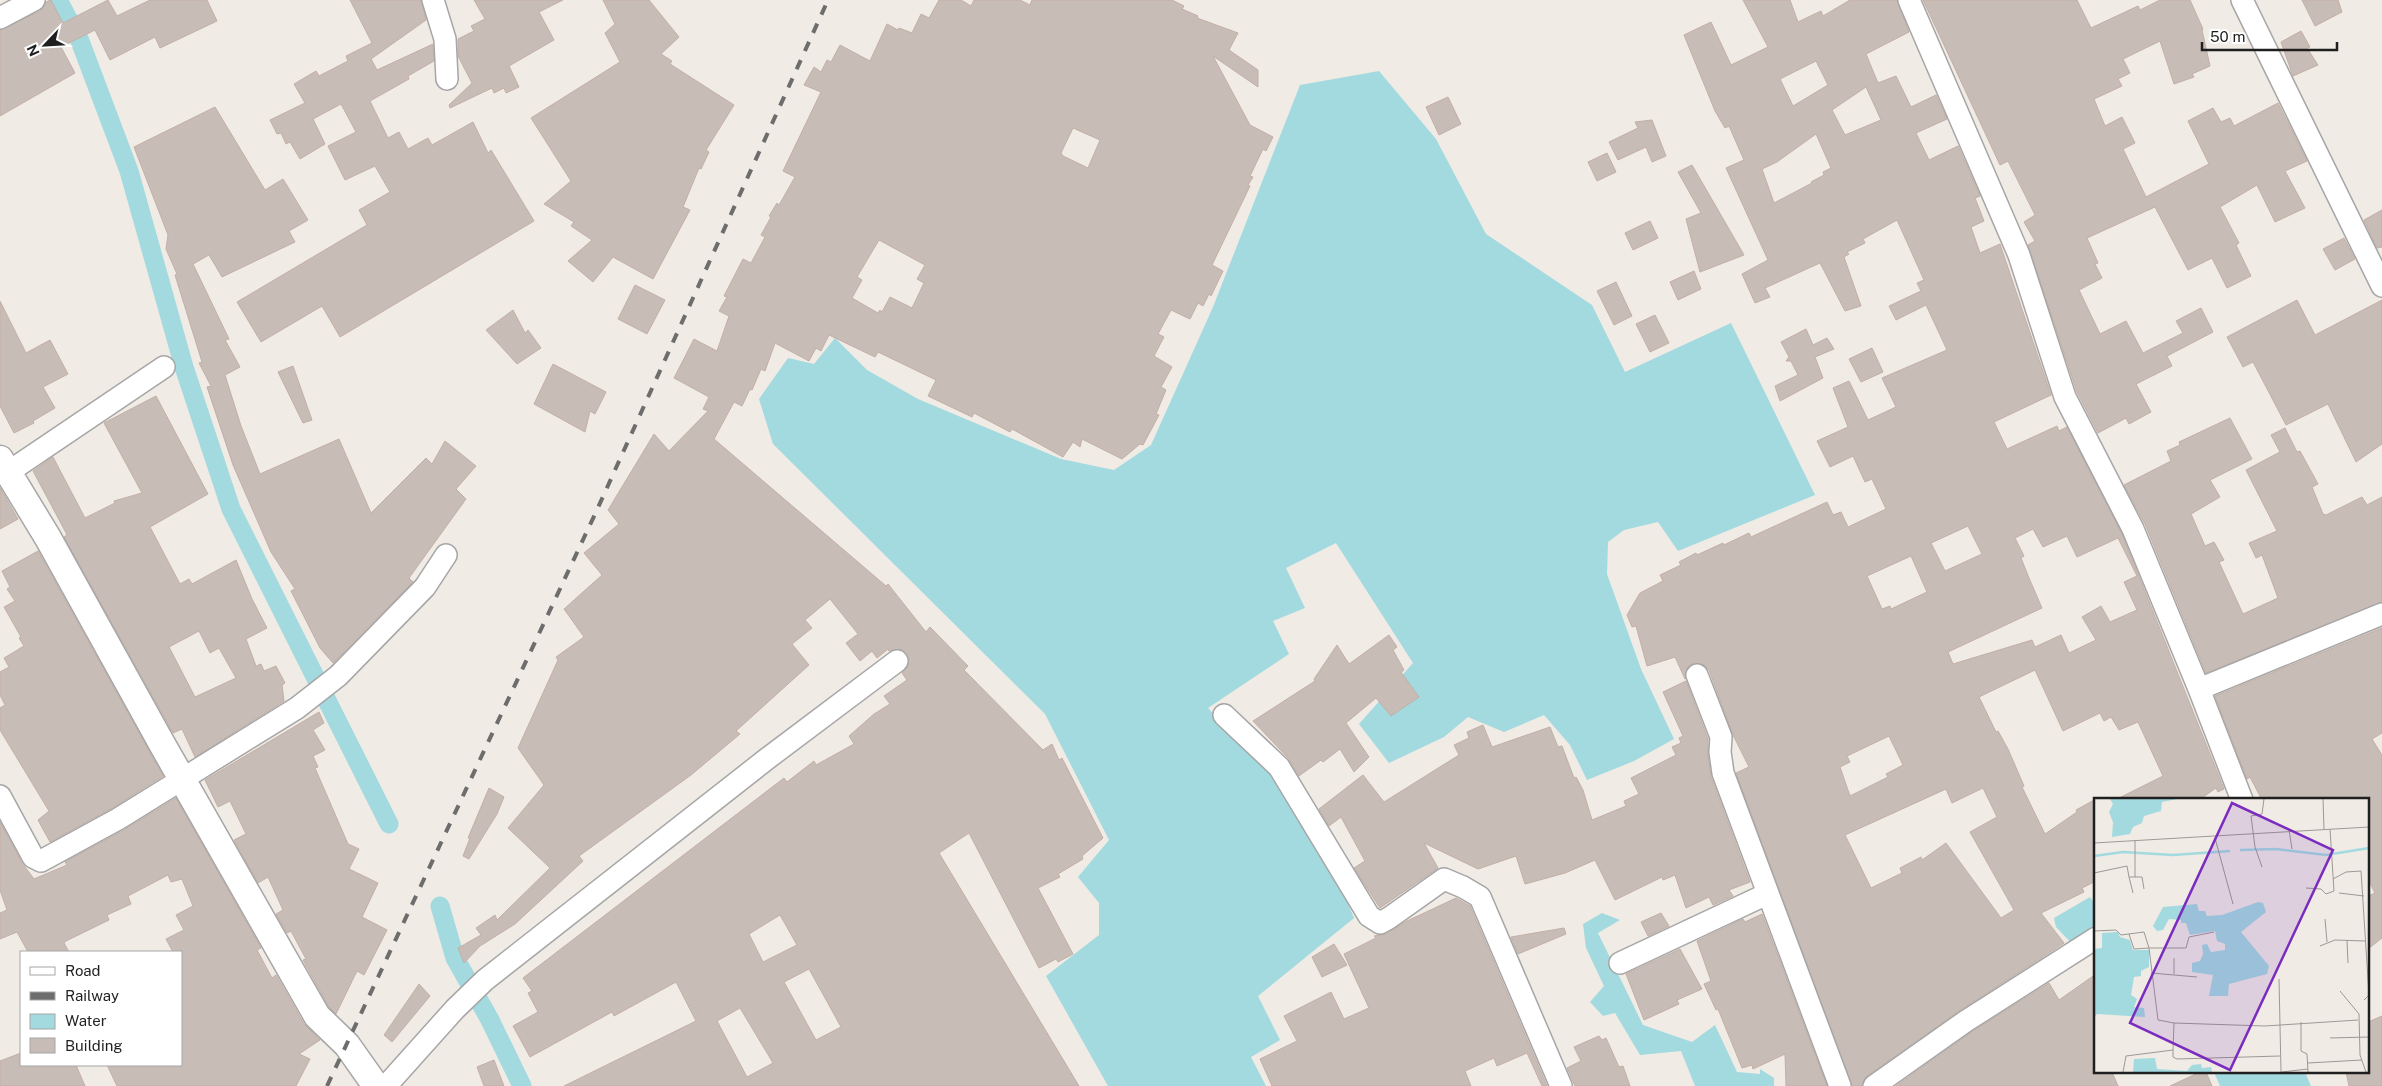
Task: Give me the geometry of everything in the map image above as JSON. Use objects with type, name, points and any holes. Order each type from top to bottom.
[{"type":"street","points":[[433,0],[445,39],[447,79]]},
{"type":"street","points":[[1909,0],[2019,256],[2065,397],[2133,529],[2199,689],[2241,798]]},
{"type":"street","points":[[2242,0],[2382,286]]},
{"type":"street","points":[[0,18],[27,4]]},
{"type":"street","points":[[164,367],[4,466],[48,538],[182,780],[317,1016],[346,1045],[376,1086]]},
{"type":"street","points":[[0,796],[33,857],[41,861],[118,819],[297,708],[338,676],[425,587],[446,555]]},
{"type":"street","points":[[2199,689],[2382,614]]},
{"type":"street","points":[[386,1086],[455,1009],[485,980],[768,758],[897,661]]},
{"type":"street","points":[[1697,675],[1721,737],[1720,752],[1723,772],[1840,1086]]},
{"type":"street","points":[[1224,715],[1279,767],[1369,916],[1380,922],[1389,918],[1444,879],[1463,886],[1480,898],[1561,1086]]},
{"type":"street","points":[[1620,963],[1767,894]]},
{"type":"street","points":[[1874,1086],[1966,1021],[2094,939]]},
{"type":"water","points":[[1379,71],[1436,139],[1486,234],[1592,305],[1625,372],[1731,323],[1815,495],[1678,551],[1658,522],[1624,530],[1608,542],[1607,574],[1641,669],[1674,739],[1634,761],[1587,780],[1570,745],[1544,715],[1504,732],[1468,717],[1444,737],[1389,763],[1359,724],[1413,663],[1336,543],[1286,568],[1305,608],[1273,621],[1289,654],[1208,708],[1286,790],[1333,868],[1354,918],[1258,996],[1280,1040],[1251,1057],[1266,1086],[1108,1086],[1046,976],[1099,935],[1099,903],[1078,877],[1109,840],[1045,714],[773,444],[759,399],[788,358],[814,364],[835,338],[867,370],[918,399],[1061,459],[1114,470],[1151,445],[1213,307],[1300,85]]},
{"type":"water","points":[[2090,897],[2094,902],[2094,938],[2077,949],[2056,927],[2054,918]]},
{"type":"water","points":[[1602,913],[1620,920],[1598,933],[1643,1025],[1692,1042],[1715,1025],[1737,1072],[1760,1074],[1760,1069],[1774,1078],[1774,1086],[1695,1086],[1681,1051],[1640,1055],[1615,1013],[1603,1016],[1590,1002],[1604,986],[1586,948],[1583,924]]},
{"type":"water","points":[[2215,1074],[2306,1074],[2311,1086],[2220,1086]]},
{"type":"building","points":[[51,0],[63,23],[108,0],[117,16],[150,0],[207,0],[217,21],[160,48],[155,37],[110,60],[95,30],[61,47],[75,73],[0,116],[0,30],[40,11],[46,2]]},
{"type":"building","points":[[350,0],[421,0],[426,20],[371,59],[377,70],[433,44],[434,61],[408,76],[409,79],[370,101],[388,138],[399,132],[408,149],[428,138],[432,145],[473,122],[488,153],[491,150],[534,221],[340,337],[322,306],[261,342],[237,302],[367,225],[359,210],[390,192],[375,166],[345,180],[328,146],[356,132],[341,104],[313,119],[325,144],[300,159],[290,142],[286,144],[281,133],[277,134],[270,120],[305,103],[294,84],[316,71],[319,76],[348,61],[346,56],[372,43]]},
{"type":"building","points":[[474,0],[563,0],[539,12],[554,40],[509,66],[519,87],[506,93],[504,88],[494,93],[492,88],[450,108],[449,105],[472,83],[458,56],[458,39],[474,31],[471,26],[485,19]]},
{"type":"building","points":[[603,0],[649,0],[679,37],[661,54],[672,61],[670,64],[734,105],[706,150],[709,152],[701,169],[699,168],[683,207],[690,210],[653,279],[613,257],[593,282],[568,261],[592,240],[571,226],[574,222],[544,204],[571,181],[531,118],[620,62],[605,33],[615,24]]},
{"type":"building","points":[[939,0],[961,0],[971,6],[974,0],[1020,0],[1030,5],[1032,0],[1172,0],[1184,6],[1182,9],[1198,16],[1197,18],[1238,33],[1229,50],[1258,70],[1258,87],[1213,56],[1250,125],[1273,137],[1266,151],[1263,149],[1250,176],[1253,177],[1248,185],[1250,186],[1212,265],[1223,271],[1211,296],[1209,294],[1203,306],[1198,303],[1190,319],[1171,310],[1158,334],[1164,337],[1154,356],[1172,367],[1161,387],[1166,390],[1156,414],[1159,415],[1143,445],[1140,444],[1122,459],[1082,439],[1080,447],[1073,442],[1063,457],[1012,429],[1010,432],[974,413],[972,417],[928,396],[936,380],[878,352],[875,357],[829,335],[821,351],[816,348],[809,361],[775,343],[765,371],[761,369],[752,390],[750,389],[742,406],[734,402],[714,439],[886,586],[888,584],[926,632],[930,627],[968,666],[964,670],[1043,750],[1052,744],[1059,760],[1062,758],[1103,838],[1082,856],[1083,859],[1058,874],[1060,877],[1038,888],[1073,954],[1058,962],[1056,959],[1039,968],[969,833],[939,853],[1079,1086],[564,1086],[696,1021],[676,982],[614,1016],[612,1012],[530,1057],[513,1026],[538,1012],[528,993],[532,991],[523,978],[784,778],[787,782],[814,761],[816,765],[854,744],[849,736],[874,714],[890,704],[884,696],[907,680],[902,673],[908,666],[909,659],[901,649],[889,651],[888,649],[877,658],[872,651],[860,661],[846,643],[858,634],[830,599],[805,620],[812,628],[792,644],[809,665],[736,731],[740,734],[691,775],[579,856],[583,861],[515,924],[480,946],[464,963],[458,948],[481,935],[476,928],[495,915],[497,920],[550,868],[508,828],[544,785],[518,748],[558,660],[556,657],[584,637],[564,609],[602,575],[584,553],[619,524],[608,510],[654,434],[669,451],[708,411],[703,409],[709,397],[674,378],[694,339],[717,351],[729,316],[719,311],[727,297],[724,296],[743,259],[751,263],[765,237],[761,235],[771,217],[769,216],[777,203],[779,205],[795,177],[783,171],[821,92],[804,85],[814,67],[821,72],[827,60],[831,62],[840,45],[870,61],[887,24],[898,30],[899,28],[912,33],[921,14],[929,18]],"holes":[[[1073,128],[1100,140],[1088,168],[1063,156],[1061,153]],[[879,240],[925,265],[917,279],[924,283],[912,308],[890,297],[882,312],[880,310],[878,313],[852,298],[862,280],[857,277]],[[780,915],[797,945],[763,962],[749,934]],[[809,969],[841,1027],[816,1040],[784,982]],[[740,1008],[773,1063],[747,1077],[717,1021]]]},
{"type":"building","points":[[1743,0],[1790,0],[1798,22],[1821,11],[1823,16],[1850,0],[1897,0],[1909,32],[1866,54],[1878,83],[1896,76],[1911,107],[1936,95],[1947,119],[1916,133],[1929,160],[1958,146],[1980,196],[1975,198],[1984,221],[1971,227],[1980,253],[2000,244],[2051,395],[1994,422],[2007,449],[2057,426],[2059,431],[2067,427],[2122,534],[2224,789],[2218,792],[2216,788],[2202,798],[2119,798],[2163,776],[2138,722],[2119,730],[2111,717],[2104,721],[2100,713],[2063,731],[2035,670],[1979,697],[1996,732],[1998,731],[2008,749],[2024,786],[2022,787],[2045,834],[2077,812],[2076,810],[2094,800],[2094,882],[2082,888],[2084,892],[2041,913],[2064,943],[1959,1011],[1867,1076],[1862,1086],[1852,1086],[1736,773],[1749,767],[1733,735],[1709,670],[1704,665],[1693,663],[1687,668],[1685,679],[1675,657],[1647,666],[1636,626],[1632,627],[1627,615],[1640,593],[1663,581],[1660,575],[1681,565],[1679,562],[1696,553],[1697,555],[1723,543],[1724,545],[1749,533],[1751,537],[1827,502],[1833,515],[1841,512],[1848,527],[1886,509],[1872,479],[1865,482],[1853,456],[1830,467],[1817,441],[1848,427],[1833,388],[1849,381],[1868,420],[1896,407],[1882,378],[1947,350],[1926,305],[1896,320],[1889,306],[1921,291],[1917,283],[1924,280],[1897,220],[1863,239],[1865,243],[1847,252],[1849,254],[1844,257],[1861,306],[1845,311],[1820,263],[1765,288],[1770,297],[1755,303],[1742,274],[1768,260],[1726,168],[1744,160],[1729,126],[1725,128],[1715,111],[1684,35],[1711,22],[1731,65],[1768,47]],"holes":[[[1816,61],[1828,85],[1793,106],[1780,79]],[[1866,87],[1881,120],[1845,135],[1832,110]],[[1816,134],[1831,168],[1823,172],[1824,175],[1812,183],[1774,203],[1762,169],[1777,162]],[[1968,526],[1982,554],[1945,571],[1931,543]],[[2033,529],[2043,547],[2067,536],[2077,557],[2118,538],[2137,576],[2124,582],[2137,610],[2110,622],[2101,606],[2082,617],[2096,640],[2069,653],[2061,635],[2035,647],[2032,640],[1953,664],[1948,652],[2042,608],[2021,558],[2024,556],[2015,538]],[[1911,556],[1927,592],[1891,609],[1890,606],[1882,609],[1867,576]],[[1889,736],[1903,765],[1886,774],[1888,777],[1850,796],[1840,767],[1850,762],[1847,756]],[[1983,788],[1997,817],[1970,832],[2014,910],[2001,918],[1946,843],[1922,860],[1921,857],[1900,868],[1902,873],[1871,888],[1845,835],[1946,789],[1952,803]]]},
{"type":"building","points":[[1923,0],[2077,0],[2091,28],[2138,6],[2140,10],[2160,0],[2190,0],[2203,29],[2210,66],[2192,74],[2194,77],[2174,84],[2160,41],[2123,59],[2130,73],[2118,79],[2122,86],[2094,99],[2105,126],[2122,117],[2135,143],[2123,149],[2146,197],[2209,164],[2188,121],[2213,108],[2221,122],[2230,118],[2234,126],[2278,103],[2307,161],[2285,171],[2305,208],[2275,222],[2257,185],[2220,207],[2239,243],[2236,245],[2251,276],[2227,288],[2212,258],[2188,270],[2155,207],[2087,238],[2098,263],[2095,264],[2102,278],[2079,290],[2100,334],[2126,321],[2143,353],[2183,333],[2176,321],[2201,308],[2213,332],[2167,356],[2172,366],[2136,384],[2151,412],[2129,424],[2126,418],[2098,433],[2077,392],[2028,245],[2035,241],[2024,222],[2035,215],[2008,161],[2000,165]]},
{"type":"building","points":[[2302,0],[2338,0],[2342,12],[2315,26]]},
{"type":"building","points":[[2301,31],[2310,47],[2307,48],[2318,65],[2293,76],[2281,42]]},
{"type":"building","points":[[1448,97],[1461,124],[1439,135],[1426,107]]},
{"type":"building","points":[[215,107],[265,190],[283,179],[308,220],[289,231],[295,242],[222,277],[209,255],[193,264],[229,339],[225,340],[240,367],[225,375],[241,426],[260,474],[339,439],[371,513],[426,458],[432,464],[445,441],[476,466],[456,489],[466,499],[409,578],[413,582],[333,663],[320,648],[291,591],[295,589],[271,552],[233,465],[207,387],[211,386],[199,363],[202,362],[175,275],[177,274],[166,249],[168,235],[134,147]]},
{"type":"building","points":[[1652,120],[1666,156],[1652,162],[1646,147],[1618,160],[1609,142],[1638,128],[1635,122]]},
{"type":"building","points":[[1607,153],[1616,172],[1597,181],[1588,162]]},
{"type":"building","points":[[1692,165],[1744,255],[1700,272],[1686,219],[1701,213],[1678,172]]},
{"type":"building","points":[[2382,210],[2382,247],[2377,248],[2364,220]]},
{"type":"building","points":[[1650,221],[1658,238],[1633,250],[1625,233]]},
{"type":"building","points":[[2344,238],[2355,259],[2335,270],[2323,249]]},
{"type":"building","points":[[1694,271],[1701,289],[1678,300],[1670,282]]},
{"type":"building","points":[[1616,282],[1632,316],[1614,325],[1597,291]]},
{"type":"building","points":[[635,285],[665,300],[647,334],[618,319]]},
{"type":"building","points":[[2297,300],[2315,335],[2382,300],[2382,444],[2356,462],[2328,404],[2286,425],[2253,362],[2243,367],[2227,337]]},
{"type":"building","points":[[0,301],[26,353],[50,340],[68,374],[43,387],[55,408],[33,421],[34,423],[14,433],[0,406]]},
{"type":"building","points":[[513,310],[525,333],[528,330],[541,348],[517,364],[486,330]]},
{"type":"building","points":[[1655,315],[1669,343],[1650,352],[1636,324]]},
{"type":"building","points":[[1806,329],[1813,345],[1827,338],[1834,349],[1815,357],[1823,378],[1780,401],[1775,386],[1798,375],[1791,361],[1786,361],[1789,357],[1781,342]]},
{"type":"building","points":[[1872,348],[1883,372],[1861,382],[1849,359]]},
{"type":"building","points":[[553,364],[606,392],[595,414],[590,411],[585,432],[534,404]]},
{"type":"building","points":[[293,366],[312,420],[303,423],[278,372]]},
{"type":"building","points":[[156,396],[208,494],[150,527],[180,584],[189,579],[192,584],[236,560],[252,599],[267,628],[246,639],[256,666],[261,664],[264,671],[276,666],[285,683],[282,685],[284,701],[195,757],[182,729],[173,733],[64,537],[67,535],[33,471],[53,457],[85,518],[115,503],[114,501],[142,493],[104,423]],"holes":[[[199,631],[210,653],[219,648],[236,678],[195,697],[169,647]]]},
{"type":"building","points":[[2230,418],[2252,459],[2210,480],[2220,497],[2191,514],[2205,546],[2214,542],[2224,560],[2219,562],[2243,614],[2278,598],[2262,555],[2256,558],[2249,543],[2277,531],[2246,470],[2280,452],[2271,435],[2285,428],[2297,452],[2300,451],[2318,484],[2312,487],[2323,514],[2326,515],[2362,497],[2367,505],[2382,497],[2382,602],[2206,673],[2145,524],[2124,485],[2171,461],[2167,451],[2180,445],[2179,442]]},
{"type":"building","points":[[0,488],[18,519],[0,529]]},
{"type":"building","points":[[38,551],[163,776],[112,808],[50,842],[38,820],[49,811],[0,730],[0,708],[5,705],[0,695],[0,672],[9,667],[4,658],[24,646],[4,607],[15,601],[7,589],[10,587],[2,571]]},
{"type":"building","points":[[2382,628],[2382,733],[2372,739],[2382,755],[2382,938],[2370,947],[2370,895],[2375,893],[2370,883],[2370,798],[2261,798],[2250,777],[2247,779],[2215,696]]},
{"type":"building","points":[[1389,635],[1397,647],[1393,650],[1404,670],[1401,672],[1419,697],[1391,716],[1376,698],[1346,723],[1369,757],[1354,772],[1340,749],[1323,762],[1321,760],[1299,776],[1288,758],[1253,721],[1315,681],[1314,679],[1337,645],[1349,664]]},
{"type":"building","points":[[1686,681],[1708,739],[1711,777],[1750,882],[1729,890],[1733,896],[1713,905],[1709,897],[1686,908],[1675,875],[1663,880],[1662,877],[1615,900],[1595,860],[1565,873],[1525,884],[1516,856],[1478,869],[1424,843],[1438,868],[1380,908],[1354,868],[1365,861],[1341,817],[1329,826],[1319,809],[1363,775],[1384,802],[1459,755],[1454,745],[1469,738],[1467,732],[1483,725],[1492,747],[1550,727],[1558,747],[1562,746],[1574,778],[1576,777],[1583,790],[1592,820],[1626,806],[1624,801],[1639,794],[1631,778],[1676,755],[1672,747],[1681,743],[1679,738],[1683,736],[1663,692]]},
{"type":"building","points":[[319,712],[324,723],[313,730],[325,750],[313,756],[318,767],[315,768],[348,844],[359,849],[349,869],[378,883],[362,917],[387,930],[364,975],[357,971],[336,1014],[329,1007],[303,960],[306,959],[291,931],[287,933],[276,914],[283,910],[268,877],[258,883],[234,840],[246,834],[230,801],[218,807],[205,780]]},
{"type":"building","points":[[489,788],[504,797],[497,814],[469,859],[463,856],[470,838],[468,838]]},
{"type":"building","points":[[176,798],[261,948],[257,950],[272,978],[276,975],[304,1024],[320,1040],[299,1054],[310,1059],[296,1086],[117,1086],[107,1066],[182,1066],[182,951],[172,951],[166,939],[184,930],[176,915],[193,906],[182,879],[171,882],[168,875],[128,896],[131,904],[107,915],[109,920],[66,941],[64,943],[68,951],[27,951],[17,932],[0,939],[0,913],[7,910],[0,890],[0,822],[22,863],[34,879],[67,865],[65,862],[124,830]]},
{"type":"building","points":[[1456,898],[1470,906],[1547,1086],[1542,1086],[1527,1053],[1497,1066],[1494,1058],[1465,1071],[1471,1086],[1272,1086],[1260,1059],[1297,1041],[1284,1016],[1331,992],[1344,1019],[1369,1008],[1344,954],[1376,938],[1374,936],[1386,934],[1407,921]]},
{"type":"building","points":[[1661,913],[1669,926],[1648,936],[1641,922]]},
{"type":"building","points":[[1762,914],[1827,1086],[1786,1086],[1785,1054],[1753,1069],[1752,1065],[1742,1068],[1718,1009],[1716,1010],[1704,984],[1711,981],[1697,941],[1743,919],[1745,922]]},
{"type":"building","points":[[1564,928],[1566,934],[1518,954],[1511,937]]},
{"type":"building","points":[[1334,944],[1347,965],[1322,977],[1312,957]]},
{"type":"building","points":[[1680,949],[1702,989],[1677,1000],[1679,1004],[1644,1020],[1626,974]]},
{"type":"building","points":[[2094,975],[2094,1074],[2113,1074],[2118,1086],[1896,1086],[1973,1031],[2049,983],[2059,1000]]},
{"type":"building","points":[[419,984],[430,996],[392,1042],[384,1035]]},
{"type":"building","points":[[2382,1016],[2382,1086],[2349,1086],[2346,1074],[2370,1074],[2370,1021]]},
{"type":"building","points":[[1599,1036],[1602,1040],[1606,1038],[1619,1067],[1623,1066],[1630,1086],[1575,1086],[1567,1068],[1581,1061],[1574,1047]]},
{"type":"building","points":[[20,1053],[20,1066],[76,1066],[85,1086],[0,1086],[0,1061]]},
{"type":"building","points":[[494,1060],[504,1086],[484,1086],[477,1067]]},
{"type":"building","points":[[2196,1074],[2207,1074],[2212,1086],[2170,1086]]},
{"type":"waterway","points":[[58,0],[80,41],[129,171],[184,367],[231,509],[389,824]]},
{"type":"waterway","points":[[440,906],[455,958],[490,1020],[522,1086]]},
{"type":"railway","points":[[327,1086],[596,512],[828,0]]}]
